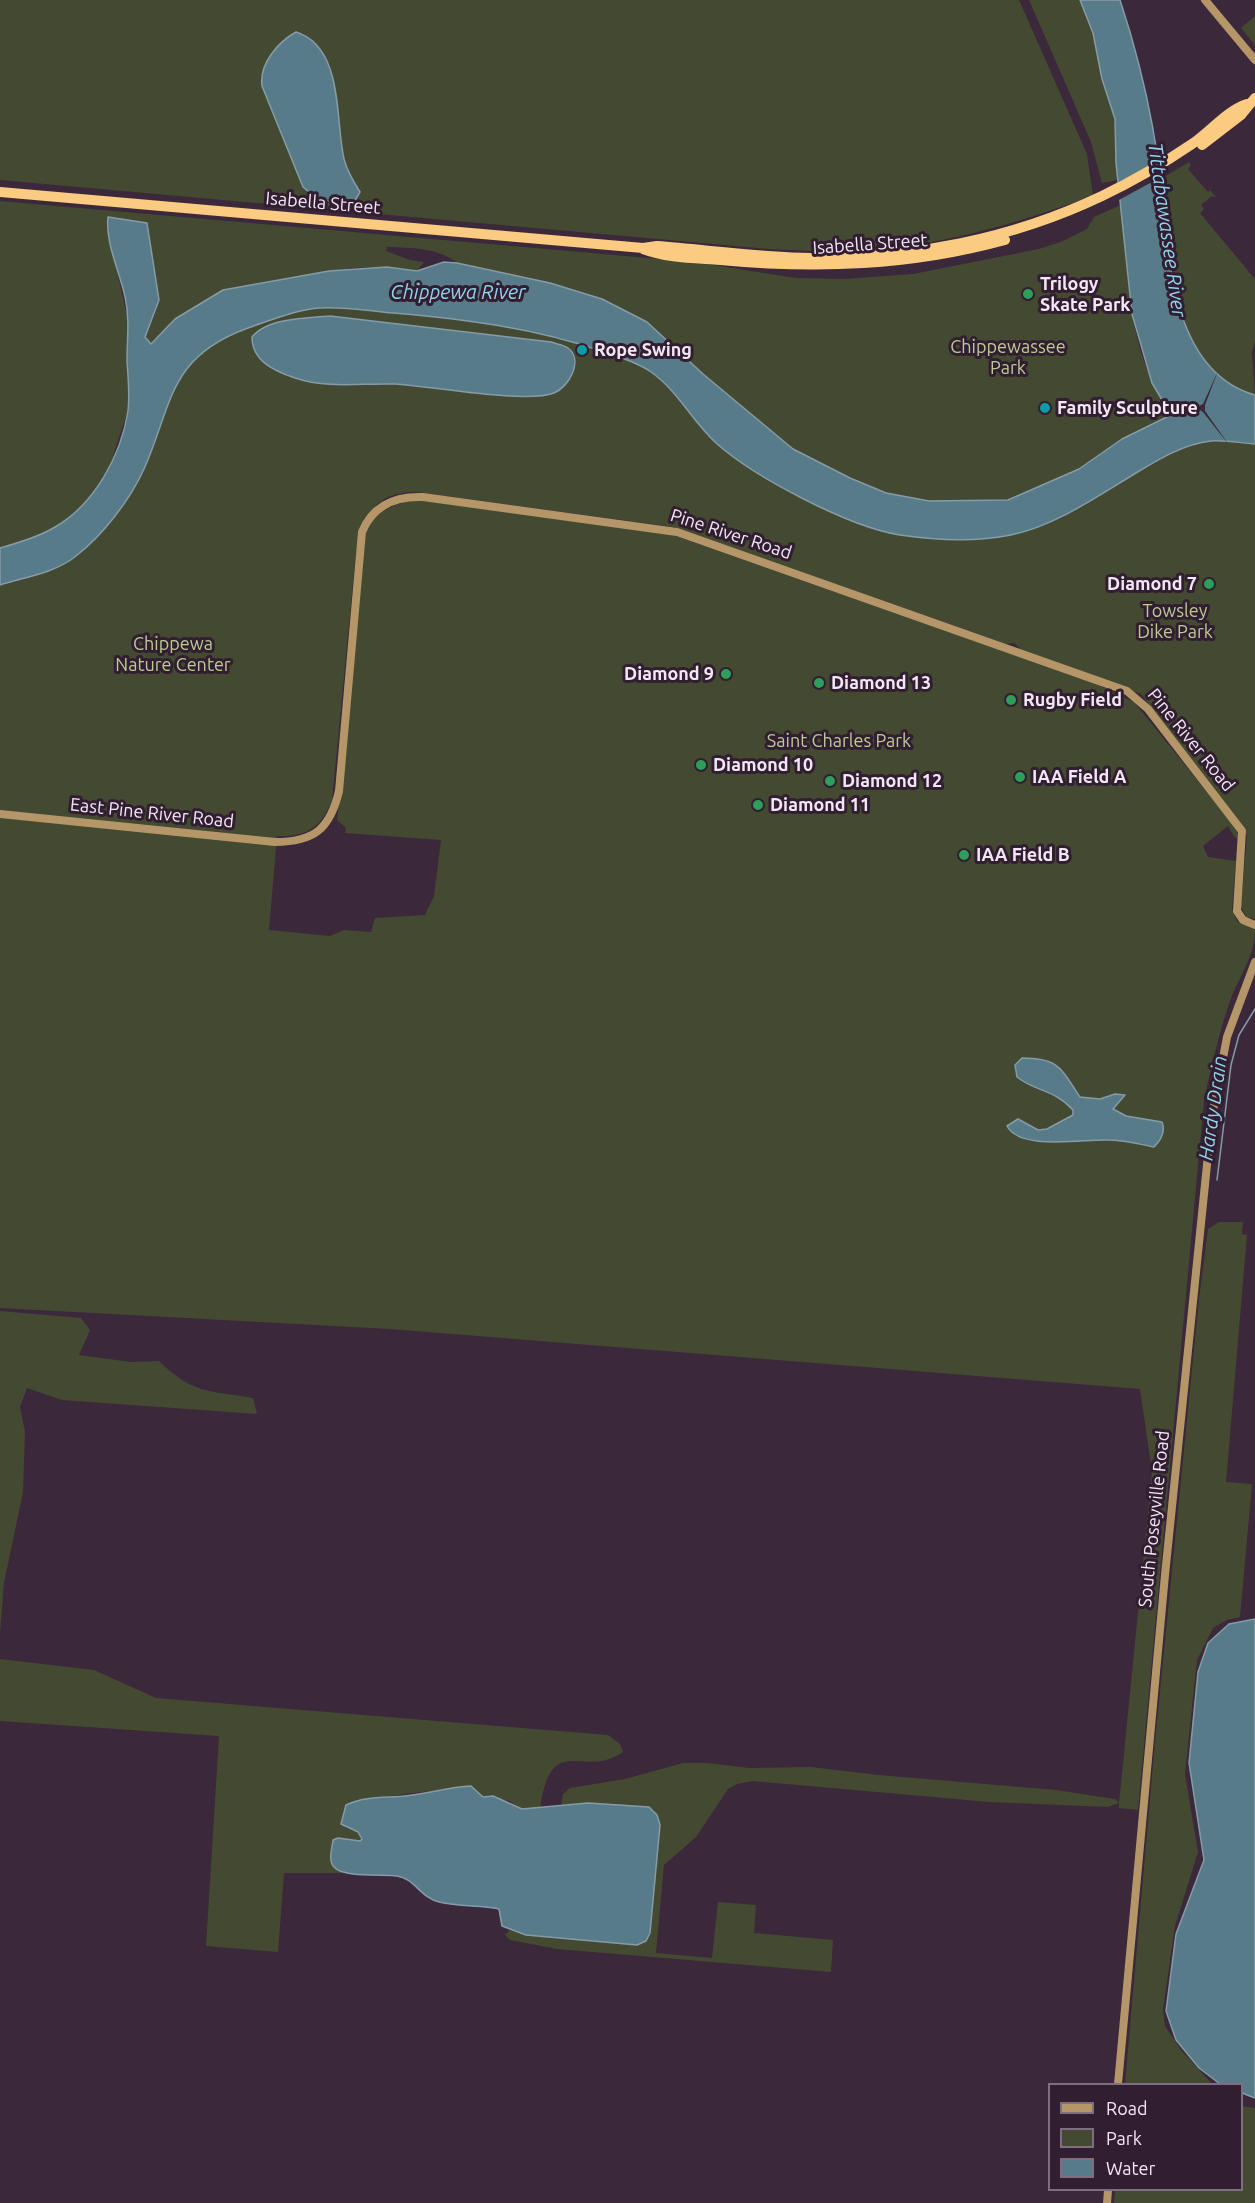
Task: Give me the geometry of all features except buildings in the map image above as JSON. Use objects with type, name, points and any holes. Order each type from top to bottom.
[{"type":"highway","name":"Isabella Street","points":[[0,192],[643,248],[657,246],[810,258],[888,254],[942,247],[999,234],[1092,204],[1173,165],[1223,124],[1241,115],[1251,101]]},
{"type":"street","points":[[1205,0],[1255,60]]},
{"type":"street","name":"Pine River Road","points":[[301,840],[310,837],[327,823],[339,791],[362,532],[368,519],[387,502],[408,496],[423,497],[677,532],[1127,691],[1148,709],[1242,831],[1236,912],[1243,920],[1255,925]]},
{"type":"street","name":"East Pine River Road","points":[[0,814],[275,842],[301,840]]},
{"type":"street","name":"South Poseyville Road","points":[[1118,2083],[1164,1586],[1212,1116],[1227,1037],[1255,962]]},
{"type":"green space","points":[[0,0],[1019,0],[1087,154],[1093,196],[1003,225],[942,240],[911,246],[828,251],[769,249],[0,180]]},
{"type":"green space","points":[[1029,0],[1080,0],[1093,33],[1102,79],[1115,119],[1118,180],[1102,183],[1091,142]]},
{"type":"green space","points":[[1255,16],[1255,45],[1241,28]]},
{"type":"green space","points":[[1189,162],[1191,165],[1188,169],[1208,192],[1210,190],[1216,197],[1212,196],[1201,205],[1204,209],[1200,213],[1255,279],[1255,342],[1252,352],[1255,395],[1226,384],[1202,358],[1187,330],[1164,236],[1161,179]]},
{"type":"green space","points":[[0,201],[694,262],[796,278],[844,279],[913,274],[1039,249],[1063,241],[1087,229],[1094,217],[1121,205],[1128,284],[1138,342],[1147,368],[1171,415],[1122,439],[1079,469],[1008,500],[929,501],[886,493],[850,478],[793,449],[703,374],[647,322],[550,283],[457,263],[441,254],[424,249],[387,247],[386,251],[410,260],[424,262],[417,271],[387,267],[352,268],[223,290],[175,319],[151,344],[145,337],[157,308],[158,293],[147,224],[109,217],[107,225],[129,325],[128,410],[113,456],[140,476],[173,388],[191,362],[202,352],[233,333],[269,319],[304,310],[328,307],[492,323],[588,344],[619,356],[655,375],[710,435],[772,481],[824,508],[885,525],[992,537],[1011,534],[1064,514],[1158,460],[1188,446],[1209,441],[1255,444],[1255,919],[1246,917],[1241,906],[1247,835],[1141,694],[1022,650],[1014,643],[1006,644],[674,527],[417,492],[391,496],[381,501],[367,517],[359,539],[332,801],[317,825],[311,829],[296,835],[277,836],[269,930],[330,936],[344,930],[371,932],[375,918],[425,915],[434,896],[441,840],[345,833],[346,828],[337,820],[366,532],[375,518],[387,509],[418,500],[670,534],[1094,683],[1134,702],[1236,828],[1238,837],[1235,838],[1228,826],[1203,846],[1208,857],[1236,861],[1232,909],[1237,921],[1255,930],[1249,958],[1222,1025],[1204,1101],[1138,1810],[1119,1808],[1119,1803],[1152,1472],[1140,1389],[390,1329],[0,1308]],"holes":[[[330,316],[534,340],[568,348],[555,393],[529,397],[393,384],[329,385]]]},
{"type":"green space","points":[[1219,1222],[1243,1222],[1242,1234],[1247,1235],[1226,1482],[1252,1484],[1240,1617],[1227,1620],[1213,1628],[1197,1660],[1185,1774],[1198,1852],[1175,1926],[1163,2010],[1165,2026],[1181,2050],[1211,2083],[1125,2083],[1155,1742],[1208,1229]]},
{"type":"green space","points":[[0,1311],[81,1318],[90,1330],[79,1355],[131,1362],[159,1361],[192,1386],[213,1392],[253,1398],[257,1414],[62,1400],[27,1388],[20,1407],[25,1432],[23,1492],[4,1583],[0,1633]]},
{"type":"green space","points":[[0,1659],[94,1670],[156,1698],[608,1735],[620,1744],[623,1752],[609,1759],[561,1763],[552,1770],[545,1785],[540,1809],[522,1809],[509,1801],[483,1797],[470,1786],[357,1800],[346,1828],[358,1832],[362,1839],[360,1841],[333,1840],[332,1845],[331,1860],[335,1867],[344,1873],[284,1873],[278,1952],[206,1946],[219,1736],[0,1721]]},
{"type":"green space","points":[[683,1763],[708,1763],[749,1768],[811,1767],[1056,1790],[1115,1799],[1119,1803],[1108,1807],[989,1802],[753,1781],[737,1784],[728,1789],[696,1837],[664,1865],[656,1953],[712,1958],[718,1902],[756,1905],[754,1933],[833,1940],[831,1972],[557,1949],[510,1940],[505,1935],[510,1930],[526,1935],[637,1945],[646,1941],[650,1933],[660,1826],[657,1815],[649,1807],[588,1803],[561,1806],[563,1794],[570,1788],[625,1779]]},
{"type":"green space","points":[[1243,2106],[1255,2108],[1255,2203],[1114,2203],[1115,2191],[1243,2191]]},
{"type":"water","name":"Chippewa River","points":[[1080,0],[1120,0],[1139,64],[1150,113],[1162,184],[1168,250],[1181,311],[1192,339],[1207,363],[1228,383],[1255,395],[1255,444],[1211,441],[1181,449],[1060,517],[1027,531],[984,539],[955,540],[900,535],[855,522],[829,511],[754,471],[716,443],[661,380],[646,368],[628,360],[552,337],[500,326],[356,309],[310,309],[248,328],[222,340],[202,353],[177,385],[138,481],[106,527],[86,548],[59,567],[0,585],[0,548],[49,531],[82,505],[104,477],[124,428],[129,398],[127,305],[111,247],[108,217],[147,223],[159,300],[145,337],[151,344],[175,319],[223,290],[329,271],[387,267],[417,271],[444,262],[457,263],[550,283],[602,299],[647,322],[703,374],[793,449],[850,478],[886,493],[929,501],[1008,500],[1079,469],[1122,439],[1171,415],[1152,383],[1132,314],[1116,163],[1115,119],[1102,79],[1093,33]]},
{"type":"water","points":[[296,32],[311,40],[322,53],[330,68],[335,86],[344,159],[350,176],[360,192],[353,204],[326,200],[303,187],[262,86],[264,70],[271,54]]},
{"type":"water","points":[[330,316],[551,342],[568,348],[573,353],[575,366],[573,373],[560,390],[541,396],[522,397],[395,384],[345,385],[307,381],[279,372],[266,364],[256,353],[252,337],[267,326],[288,320]]},
{"type":"water","points":[[1022,1058],[1044,1060],[1058,1067],[1080,1097],[1100,1099],[1115,1094],[1125,1095],[1113,1109],[1126,1116],[1162,1122],[1161,1139],[1154,1147],[1114,1140],[1038,1141],[1014,1134],[1007,1126],[1018,1119],[1038,1130],[1047,1129],[1073,1115],[1073,1110],[1059,1098],[1017,1077],[1015,1065]]},
{"type":"water","points":[[1255,1619],[1255,2098],[1243,2093],[1243,2083],[1219,2083],[1199,2068],[1176,2040],[1166,2011],[1176,1934],[1204,1860],[1189,1763],[1198,1672],[1208,1643],[1229,1624]]},
{"type":"water","points":[[471,1786],[483,1797],[493,1796],[522,1809],[588,1803],[649,1807],[657,1815],[660,1825],[650,1933],[646,1941],[637,1945],[526,1935],[502,1926],[499,1909],[439,1902],[427,1897],[403,1878],[346,1873],[332,1864],[333,1840],[338,1838],[360,1841],[362,1839],[358,1832],[341,1824],[346,1805],[367,1799]]},
{"type":"pier","points":[[1161,159],[1163,176],[1117,201],[1115,184]]},
{"type":"pier","points":[[1218,371],[1205,405],[1205,411],[1229,445],[1203,412],[1198,409],[1166,410],[1197,407],[1203,404]]},
{"type":"waterway","name":"Hardy Drain","points":[[1217,1180],[1231,1065],[1239,1035],[1255,1009]]},
{"type":"place","name":"Trilogy Skate Park","points":[[1028,294]]},
{"type":"place","name":"Rope Swing","points":[[582,350]]},
{"type":"place","name":"Family Sculpture","points":[[1045,408]]},
{"type":"place","name":"Diamond 7","points":[[1209,584]]},
{"type":"place","name":"Diamond 9","points":[[726,674]]},
{"type":"place","name":"Diamond 13","points":[[819,683]]},
{"type":"place","name":"Rugby Field","points":[[1011,700]]},
{"type":"place","name":"Diamond 10","points":[[701,765]]},
{"type":"place","name":"IAA Field A","points":[[1020,777]]},
{"type":"place","name":"Diamond 12","points":[[830,781]]},
{"type":"place","name":"Diamond 11","points":[[758,805]]},
{"type":"place","name":"IAA Field B","points":[[964,855]]},
{"type":"water label","name":"Tittabawassee River","points":[[1167,230]]},
{"type":"park label","name":"Chippewassee Park","points":[[1008,357]]},
{"type":"park label","name":"Towsley Dike Park","points":[[1175,621]]},
{"type":"park label","name":"Chippewa Nature Center","points":[[173,654]]},
{"type":"park label","name":"Saint Charles Park","points":[[839,741]]}]
